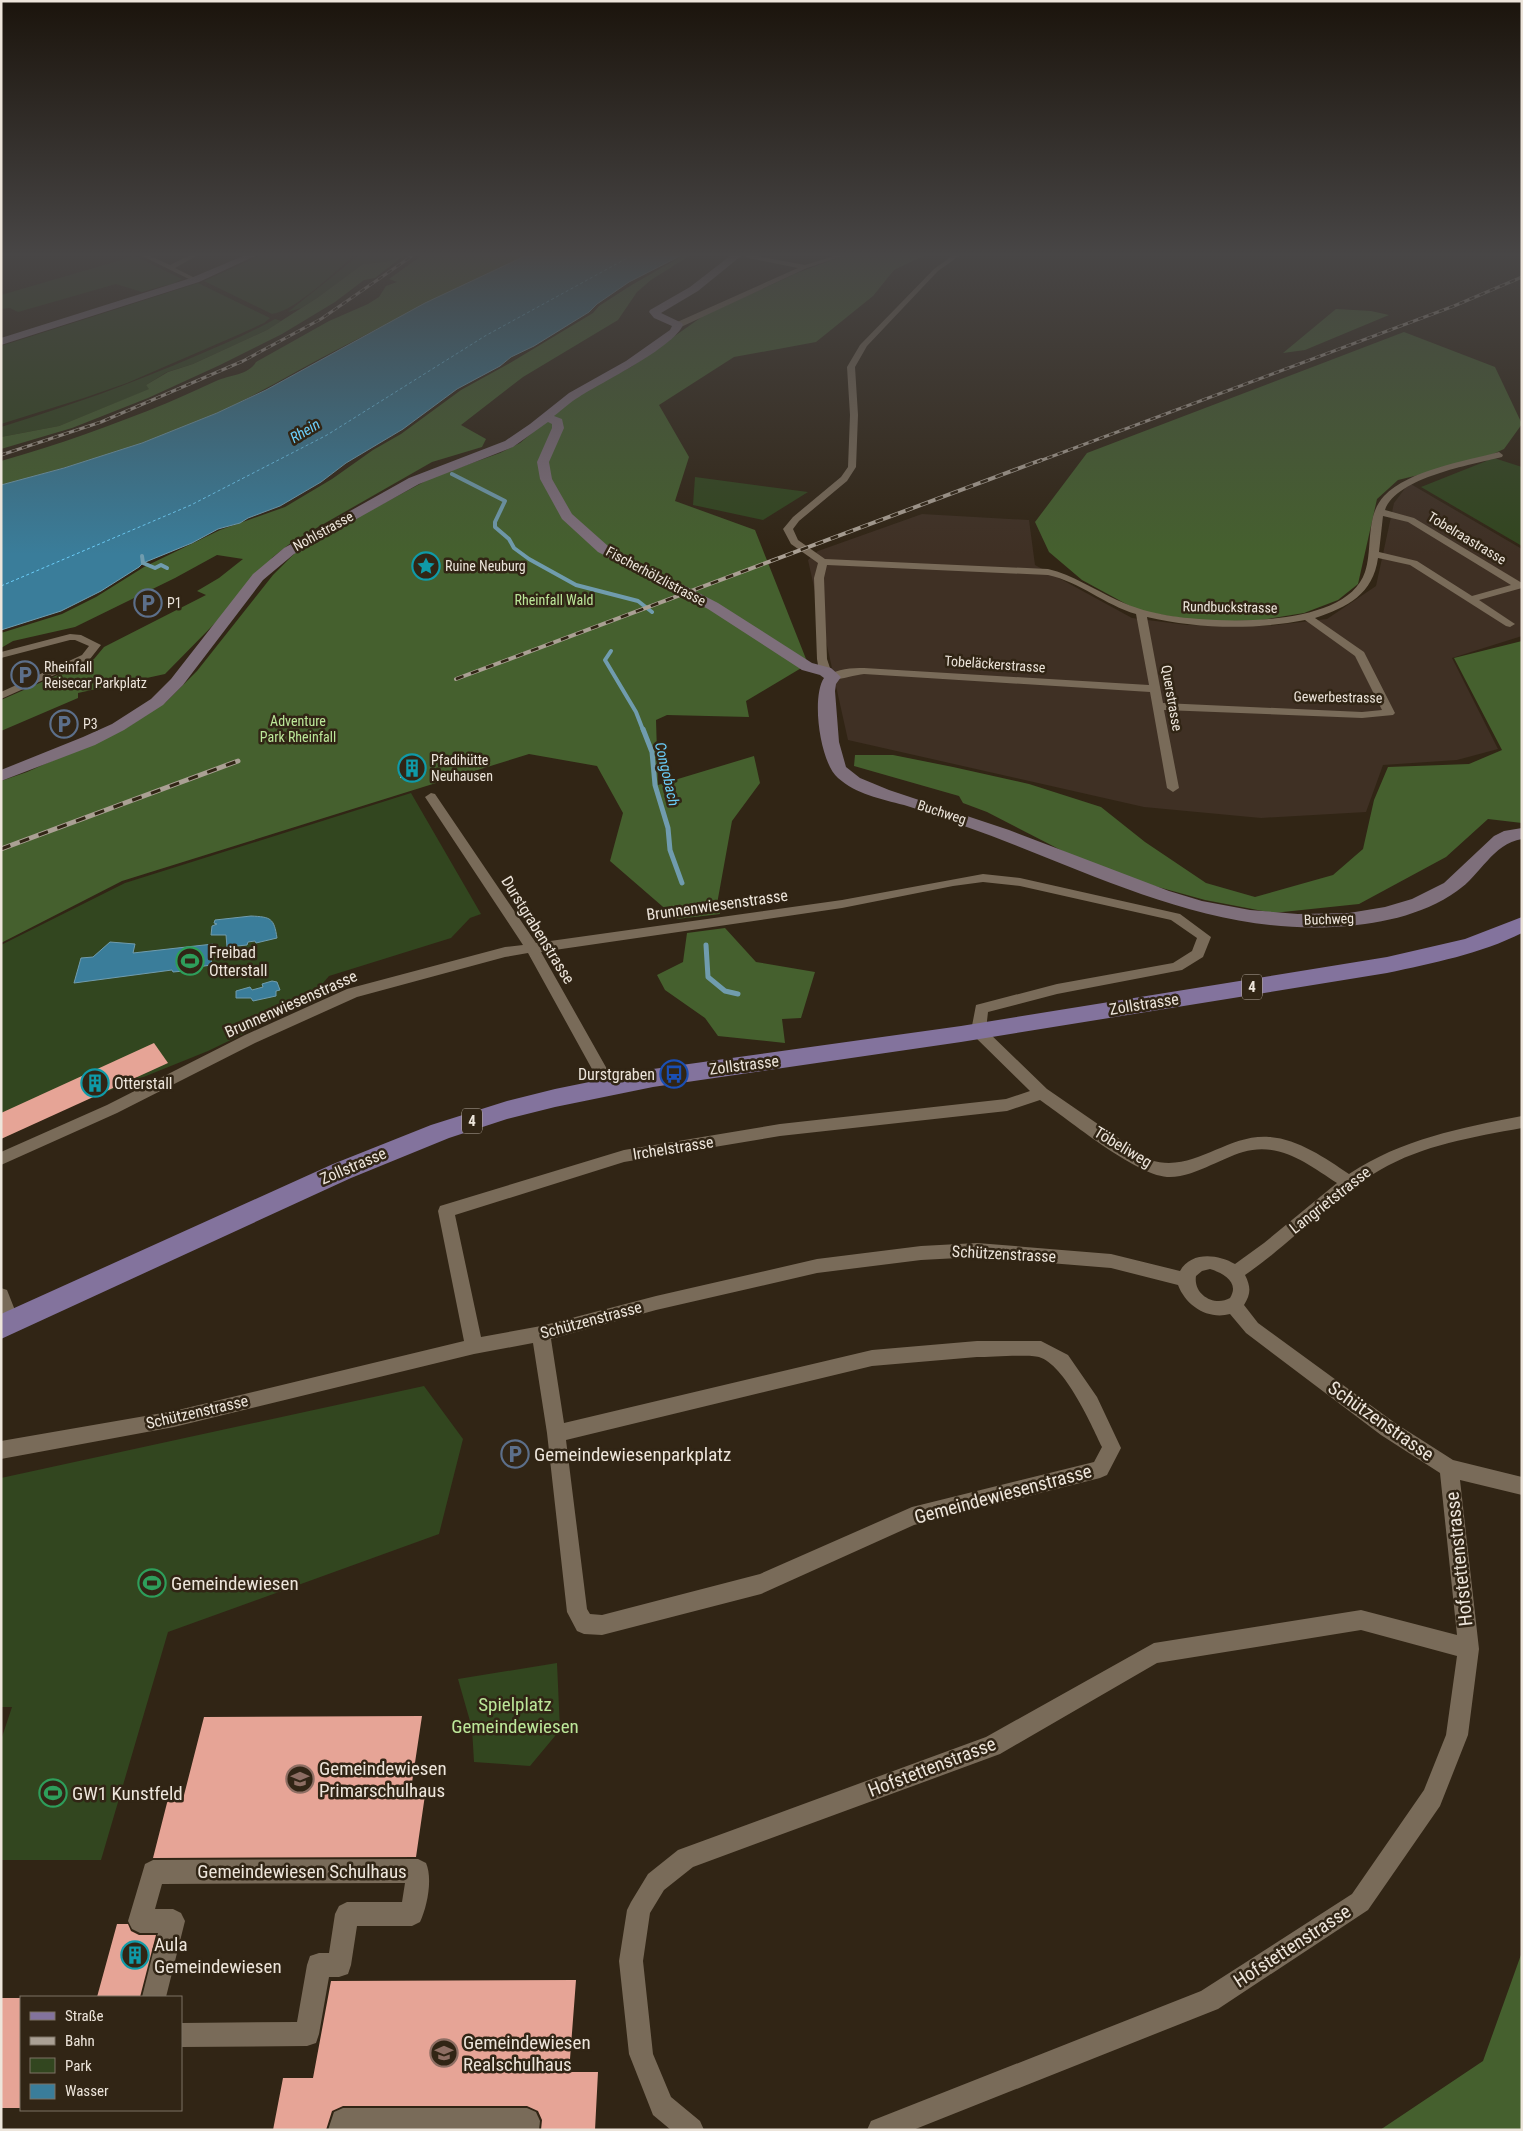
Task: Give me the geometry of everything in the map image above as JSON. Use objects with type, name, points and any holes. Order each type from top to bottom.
[{"type":"main road","name":"Zollstrasse","points":[[6,1325],[342,1170],[416,1140],[503,1111],[608,1085],[978,1031],[1387,965],[1420,958],[1475,942],[1522,924]]},
{"type":"street","name":"Nohlstrasse","points":[[1,776],[89,741],[125,723],[158,702],[177,682],[258,577],[289,550],[414,482],[509,444],[573,395],[641,355]]},
{"type":"street","points":[[823,562],[799,546],[791,538],[788,529],[796,519],[844,479],[852,467],[854,415],[851,367],[858,355]]},
{"type":"street","name":"Fischerhölzlistrasse","points":[[546,417],[558,422],[558,428],[542,462],[546,479],[567,516],[603,550],[713,606],[807,667],[829,674]]},
{"type":"street","name":"Rundbuckstrasse","points":[[823,562],[1048,572],[1066,577],[1115,604],[1142,613],[1201,622],[1265,623],[1310,618],[1353,597],[1366,582],[1374,554],[1380,512],[1386,499],[1408,482],[1499,456]]},
{"type":"street","name":"Tobelraastrasse","points":[[1380,512],[1411,520],[1519,586],[1471,599]]},
{"type":"street","points":[[1374,554],[1413,563],[1510,624]]},
{"type":"street","name":"Buchweg","points":[[823,562],[819,578],[822,659],[829,674],[827,704],[833,758],[839,770],[853,781],[887,795],[978,824],[1184,902],[1227,913],[1267,919],[1314,921],[1367,918],[1411,907],[1451,887],[1476,864],[1492,844],[1503,837],[1522,833]]},
{"type":"street","name":"Querstrasse","points":[[1142,613],[1173,788]]},
{"type":"street","name":"Gewerbestrasse","points":[[1159,706],[1362,714],[1389,713],[1360,654],[1310,618]]},
{"type":"street","points":[[1,656],[52,640],[70,637],[77,637],[96,645],[86,657],[1,696]]},
{"type":"street","name":"Tobeläckerstrasse","points":[[829,674],[864,671],[1156,689]]},
{"type":"street","name":"Durstgrabenstrasse","points":[[431,797],[532,948],[608,1085]]},
{"type":"street","name":"Brunnenwiesenstrasse","points":[[1,1159],[112,1109],[250,1039],[352,993],[467,962],[532,948],[842,904],[953,882],[983,878],[1020,882],[1175,917],[1204,937],[1198,954],[1177,967],[1057,990],[981,1009],[978,1031]]},
{"type":"street","name":"Töbeliweg","points":[[978,1031],[1042,1093],[1144,1164],[1163,1170],[1174,1170],[1232,1148],[1253,1143],[1269,1143],[1286,1146],[1349,1182]]},
{"type":"street","name":"Irchelstrasse","points":[[474,1346],[446,1212],[624,1156],[780,1130],[1007,1105],[1042,1093]]},
{"type":"street","name":"Langrietstrasse","points":[[1235,1273],[1261,1256],[1320,1204],[1375,1165],[1433,1140],[1522,1122]]},
{"type":"street","name":"Schützenstrasse","points":[[1,1450],[174,1418],[474,1346],[541,1334],[656,1303],[817,1266],[921,1252],[977,1250],[1111,1261],[1186,1280]]},
{"type":"street","points":[[1200,1263],[1219,1264],[1235,1273],[1243,1287],[1243,1295],[1240,1301],[1234,1306],[1217,1309],[1207,1306],[1191,1295],[1186,1280],[1188,1272],[1200,1263]]},
{"type":"street","points":[[1,1295],[6,1325]]},
{"type":"street","name":"Schützenstrasse","points":[[1234,1306],[1252,1328],[1388,1429],[1449,1468],[1522,1486]]},
{"type":"street","points":[[541,1334],[556,1433]]},
{"type":"street","name":"Gemeindewiesenstrasse","points":[[1041,1349],[1062,1361],[1090,1403],[1112,1448],[1100,1469],[912,1516],[761,1584],[602,1625],[584,1624],[577,1612],[556,1433],[585,1428],[872,1358],[977,1350],[1041,1349]]},
{"type":"street","name":"Hofstettenstrasse","points":[[880,2130],[1209,2000],[1360,1902],[1432,1798],[1457,1735],[1469,1649],[1449,1468]]},
{"type":"street","name":"Hofstettenstrasse","points":[[691,2130],[662,2106],[641,2054],[631,1962],[639,1910],[656,1882],[686,1858],[992,1746],[1154,1653],[1361,1620],[1469,1649]]},
{"type":"street","name":"Gemeindewiesen Schulhaus","points":[[154,1996],[173,1921],[140,1921],[152,1872],[418,1871],[412,1914],[348,1914],[339,1964],[319,1965],[307,2034],[182,2035]]},
{"type":"street","points":[[341,2130],[343,2121],[527,2120],[526,2130]]},
{"type":"shaded area","points":[[1409,483],[1522,549],[1522,636],[1452,658],[1498,749],[1457,760],[1383,765],[1366,812],[1261,818],[1144,807],[848,740],[808,560],[818,551],[922,514],[1029,520],[1035,565],[1132,618],[1187,625],[1268,626],[1327,619],[1376,586],[1394,503]]},
{"type":"green space","points":[[1,355],[191,355],[127,383],[1,424]]},
{"type":"green space","points":[[196,355],[212,355],[193,364],[167,372],[146,385],[150,389],[59,426],[1,437],[1,427],[150,375]]},
{"type":"green space","points":[[212,355],[239,355],[148,398],[72,428],[1,449],[1,437],[59,426],[149,389],[146,385],[168,372]]},
{"type":"green space","points":[[268,355],[325,355],[217,413],[164,435],[110,454],[1,485],[1,461],[106,427],[216,381],[249,370],[256,362]]},
{"type":"green space","points":[[523,355],[559,355],[523,377],[461,425],[486,439],[482,447],[432,462],[292,542],[273,557],[220,618],[165,674],[78,693],[78,698],[1,731],[1,700],[94,659],[104,647],[206,595],[197,591],[219,578],[243,559],[217,555],[175,578],[75,627],[13,641],[1,648],[1,633],[62,614],[96,597],[144,567],[220,530],[285,507],[401,434],[461,390]]},
{"type":"green space","name":"Rheinfall Wald","points":[[647,355],[742,355],[734,357],[659,405],[689,457],[675,501],[755,530],[808,664],[746,701],[749,717],[667,715],[656,720],[658,785],[754,756],[760,783],[732,821],[717,904],[720,914],[677,919],[610,861],[623,813],[597,766],[529,754],[122,881],[1,943],[1,781],[27,772],[128,727],[166,702],[197,671],[273,575],[300,548],[433,477],[500,453],[520,443],[579,394],[631,367]]},
{"type":"green space","points":[[1343,355],[1465,355],[1495,367],[1522,424],[1504,449],[1480,460],[1398,480],[1377,499],[1358,584],[1338,600],[1304,613],[1261,620],[1205,622],[1139,611],[1082,580],[1049,552],[1035,522],[1087,453]]},
{"type":"green space","points":[[1494,458],[1522,467],[1522,546],[1421,487]]},
{"type":"green space","points":[[695,477],[808,492],[763,520],[693,505]]},
{"type":"green space","points":[[1522,641],[1522,823],[1488,819],[1446,857],[1359,904],[1273,913],[1205,900],[1122,877],[1084,862],[987,812],[963,803],[959,796],[854,766],[855,755],[893,755],[1029,784],[1101,807],[1145,842],[1206,883],[1255,897],[1333,875],[1363,849],[1374,800],[1388,767],[1469,764],[1502,750],[1454,658]]},
{"type":"green space","name":"Freibad Otterstall","points":[[411,793],[481,914],[470,918],[451,938],[329,976],[305,1004],[208,1051],[69,1107],[1,1139],[1,945],[125,883]]},
{"type":"green space","points":[[725,928],[756,962],[815,972],[801,1018],[782,1019],[785,1043],[718,1036],[705,1018],[665,990],[657,975],[683,962],[687,933]]},
{"type":"green space","name":"Gemeindewiesen","points":[[424,1386],[463,1439],[439,1534],[168,1632],[101,1860],[1,1860],[1,1740],[12,1707],[1,1707],[1,1478]]},
{"type":"green space","name":"Spielplatz Gemeindewiesen","points":[[557,1663],[560,1730],[530,1766],[474,1762],[472,1728],[458,1679]]},
{"type":"green space","points":[[1522,1952],[1522,2130],[1380,2130],[1483,2061]]},
{"type":"water","name":"Rhein","points":[[329,355],[514,355],[500,366],[457,389],[403,429],[280,506],[240,523],[218,529],[192,543],[143,563],[101,591],[61,611],[1,630],[1,485],[64,468],[142,443],[217,413],[266,390]]},
{"type":"water","points":[[251,916],[270,920],[273,923],[277,938],[256,943],[255,941],[248,942],[247,945],[227,947],[226,935],[211,935],[212,926],[217,924],[214,923],[215,920]]},
{"type":"water","points":[[110,942],[135,944],[133,953],[213,944],[211,965],[185,969],[184,971],[173,972],[172,970],[74,983],[81,958],[93,957]]},
{"type":"water","points":[[272,981],[277,982],[280,990],[276,991],[276,996],[253,1001],[251,998],[236,998],[236,991],[250,987],[252,990],[263,987],[262,984]]},
{"type":"building","points":[[422,758],[418,778],[400,778],[406,759]]},
{"type":"building","name":"Otterstall","points":[[154,1043],[168,1063],[1,1139],[1,1113]]},
{"type":"building","name":"Gemeindewiesen Primarschulhaus","points":[[422,1716],[410,1796],[425,1795],[416,1857],[153,1858],[168,1799],[183,1799],[204,1717]]},
{"type":"building","name":"Aula Gemeindewiesen","points":[[117,1924],[128,1924],[131,1931],[139,1935],[156,1935],[140,1996],[97,1996]]},
{"type":"building","name":"Gemeindewiesen Realschulhaus","points":[[576,1980],[569,2072],[598,2072],[595,2130],[541,2130],[542,2120],[538,2111],[527,2106],[343,2106],[332,2111],[326,2130],[273,2130],[283,2078],[313,2078],[331,1981]]},
{"type":"building","points":[[1,1998],[20,1998],[20,2108],[1,2108]]},
{"type":"waterway","name":"Congobach","points":[[452,474],[505,501],[495,522],[495,527],[509,539],[514,548],[529,559],[576,585],[638,601],[652,612]]},
{"type":"waterway","points":[[142,556],[143,563],[155,568],[161,565],[167,568]]},
{"type":"waterway","name":"Congobach","points":[[611,651],[605,660],[636,712],[643,730]]},
{"type":"waterway","name":"Congobach","points":[[643,729],[652,752],[655,785],[668,828],[670,850],[682,883]]},
{"type":"waterway","name":"Congobach","points":[[706,945],[708,977],[725,991],[738,994]]},
{"type":"ferry route","points":[[1,586],[191,505],[327,435],[454,355]]},
{"type":"railway","points":[[1,455],[101,422],[253,355]]},
{"type":"railway","points":[[1037,462],[1322,355]]},
{"type":"railway","points":[[456,679],[1041,460]]},
{"type":"railway","points":[[1,849],[238,761]]},
{"type":"place","name":"Ruine Neuburg","points":[[426,566]]},
{"type":"place","name":"P1","points":[[148,603]]},
{"type":"place","name":"Rheinfall Reisecar Parkplatz","points":[[25,675]]},
{"type":"place","name":"P3","points":[[64,724]]},
{"type":"place","name":"Pfadihütte Neuhausen","points":[[412,768]]},
{"type":"place","name":"Freibad Otterstall","points":[[190,961]]},
{"type":"place","name":"Durstgraben","points":[[674,1074]]},
{"type":"place","name":"Otterstall","points":[[95,1083]]},
{"type":"place","name":"Gemeindewiesenparkplatz","points":[[515,1454]]},
{"type":"place","name":"Gemeindewiesen","points":[[152,1583]]},
{"type":"place","name":"Gemeindewiesen Primarschulhaus","points":[[300,1779]]},
{"type":"place","name":"GW1 Kunstfeld","points":[[53,1793]]},
{"type":"place","name":"Aula Gemeindewiesen","points":[[135,1955]]},
{"type":"place","name":"Gemeindewiesen Realschulhaus","points":[[444,2053]]},
{"type":"park label","name":"Adventure Park Rheinfall","points":[[298,730]]}]
